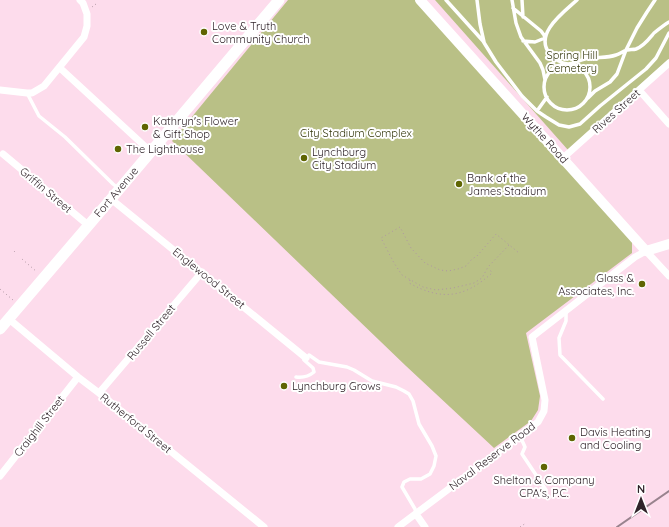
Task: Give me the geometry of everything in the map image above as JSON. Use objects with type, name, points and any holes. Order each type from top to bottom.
[{"type":"main road","name":"Fort Avenue","points":[[0,329],[279,0]]},
{"type":"street","points":[[0,90],[27,94],[32,93],[44,86],[60,68],[84,37],[87,26],[86,14],[80,0]]},
{"type":"street","name":"Wythe Road","points":[[420,0],[669,276]]},
{"type":"street","name":"Rives Street","points":[[563,158],[669,63]]},
{"type":"street","points":[[60,68],[151,152]]},
{"type":"street","points":[[639,90],[669,124]]},
{"type":"street","name":"Griffin Street","points":[[3,154],[88,225]]},
{"type":"street","name":"Englewood Street","points":[[111,199],[307,358]]},
{"type":"street","points":[[646,251],[669,244]]},
{"type":"street","name":"Naval Reserve Road","points":[[416,514],[538,422],[544,411],[545,400],[532,337],[636,257],[646,251]]},
{"type":"street","name":"Russell Street","points":[[99,393],[202,272]]},
{"type":"street","name":"Rutherford Street","points":[[9,319],[264,527]]},
{"type":"street","name":"Craighill Street","points":[[0,476],[78,376]]},
{"type":"street","points":[[398,527],[416,514],[425,527]]},
{"type":"lane","points":[[446,0],[485,44],[496,62],[522,96],[538,111],[559,125],[569,127],[580,124],[600,106],[646,70],[656,58],[669,33]]},
{"type":"lane","points":[[477,0],[480,24],[485,44]]},
{"type":"lane","points":[[512,0],[516,23],[521,37],[540,64],[545,81]]},
{"type":"lane","points":[[522,0],[523,17]]},
{"type":"lane","points":[[577,0],[566,9],[549,28],[545,38],[545,46],[547,51],[557,60],[576,66],[586,75],[590,88],[585,101]]},
{"type":"lane","points":[[655,0],[646,12],[626,50],[617,74],[610,82],[595,91],[579,106],[572,109],[558,107],[551,103],[547,97],[544,89],[545,81],[547,75],[557,66],[570,64],[592,57],[611,57],[626,50],[634,50],[648,41],[655,33],[669,22]]},
{"type":"lane","points":[[513,8],[541,31],[545,38]]},
{"type":"lane","points":[[523,40],[535,42],[545,38]]},
{"type":"lane","points":[[27,94],[39,116],[65,137],[119,189]]},
{"type":"lane","points":[[538,111],[547,97]]},
{"type":"lane","points":[[566,311],[566,321],[559,338],[560,355],[603,399]]},
{"type":"lane","points":[[296,377],[303,378],[314,372],[307,358]]},
{"type":"lane","points":[[307,358],[346,367],[372,381],[396,387],[410,394],[419,424],[436,456],[434,466],[430,474],[421,479],[410,479],[404,482],[402,487],[415,509],[416,514]]},
{"type":"lane","points":[[520,436],[524,447],[522,454],[546,490]]},
{"type":"path","points":[[91,8],[96,4]]},
{"type":"path","points":[[509,245],[488,267],[482,278],[474,283],[436,290],[423,287],[402,275],[381,238],[400,227],[411,248],[425,263],[440,270],[448,271],[466,266],[496,234],[509,245],[519,254]]},
{"type":"path","points":[[22,259],[38,272]]},
{"type":"path","points":[[411,280],[409,283],[422,290],[435,294],[447,295],[470,289],[482,281],[492,273],[488,267]]},
{"type":"path","points":[[0,289],[14,301]]},
{"type":"path","points":[[520,527],[526,523]]},
{"type":"green space","name":"City Stadium Complex","points":[[288,0],[415,0],[632,241],[632,253],[526,333],[540,396],[538,410],[531,421],[494,448],[406,366],[172,141]]},
{"type":"green space","name":"Spring Hill Cemetery","points":[[435,0],[669,0],[669,59],[568,150]]},
{"type":"railway","points":[[617,527],[669,491]]},
{"type":"place","name":"Love & Truth Community Church","points":[[204,32]]},
{"type":"place","name":"Kathryn's Flower & Gift Shop","points":[[145,127]]},
{"type":"place","name":"The Lighthouse","points":[[118,149]]},
{"type":"place","name":"Lynchburg City Stadium","points":[[304,158]]},
{"type":"place","name":"Bank of the James Stadium","points":[[459,184]]},
{"type":"place","name":"Glass & Associates, Inc.","points":[[642,284]]},
{"type":"place","name":"Lynchburg Grows","points":[[284,386]]},
{"type":"place","name":"Davis Heating and Cooling","points":[[572,438]]},
{"type":"place","name":"Shelton & Company CPA's, P.C.","points":[[544,467]]}]
